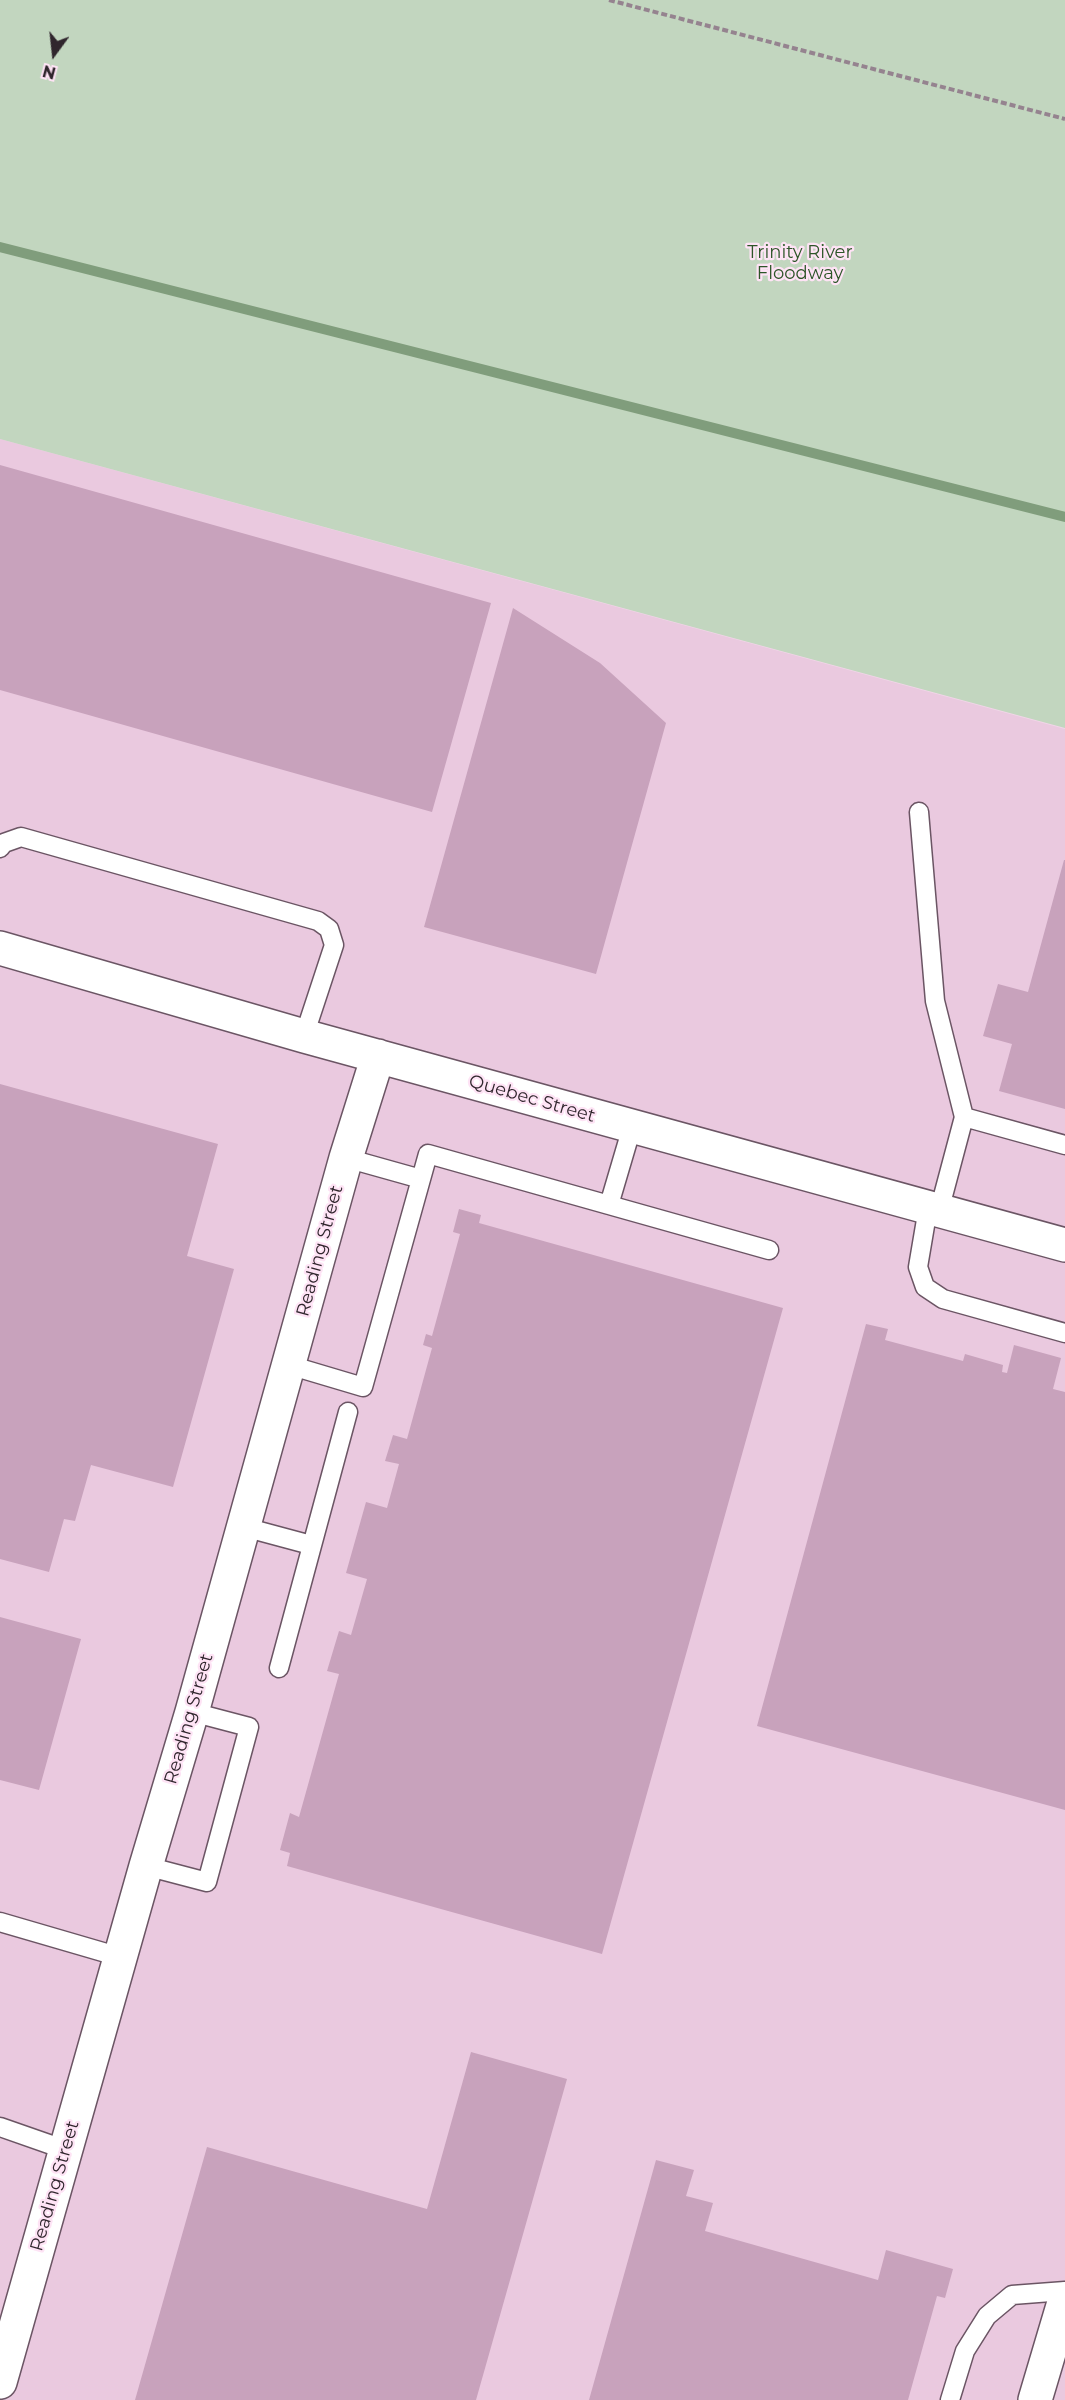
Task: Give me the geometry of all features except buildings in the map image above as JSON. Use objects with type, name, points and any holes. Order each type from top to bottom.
[{"type":"street","name":"Quebec Street","points":[[0,948],[304,1036],[1065,1245]]},
{"type":"street","name":"Reading Street","points":[[0,2382],[192,1712],[346,1158],[378,1056]]},
{"type":"street","points":[[1035,2400],[1065,2299]]},
{"type":"lane","points":[[919,812],[935,1000],[964,1117],[918,1267],[925,1287],[944,1299],[1065,1333]]},
{"type":"lane","points":[[0,848],[4,843],[21,837],[318,921],[329,929],[334,945],[304,1036]]},
{"type":"lane","points":[[964,1117],[1065,1145]]},
{"type":"lane","points":[[609,1205],[632,1127]]},
{"type":"lane","points":[[290,1365],[363,1387],[428,1154],[769,1250]]},
{"type":"lane","points":[[346,1158],[421,1179]]},
{"type":"lane","points":[[279,1668],[348,1412]]},
{"type":"lane","points":[[244,1527],[311,1545]]},
{"type":"lane","points":[[146,1866],[207,1882],[249,1727],[192,1712]]},
{"type":"lane","points":[[0,1922],[120,1957]]},
{"type":"lane","points":[[0,2127],[66,2150]]},
{"type":"lane","points":[[950,2400],[965,2350],[987,2316],[1012,2295],[1065,2291]]},
{"type":"path","points":[[609,0],[1065,119]]},
{"type":"shaded area","points":[[0,439],[1065,729],[1065,2400],[0,2400]]},
{"type":"green space","name":"Trinity River Floodway","points":[[0,0],[1065,0],[1065,728],[0,439]]},
{"type":"waterway","points":[[0,247],[1065,517]]}]
